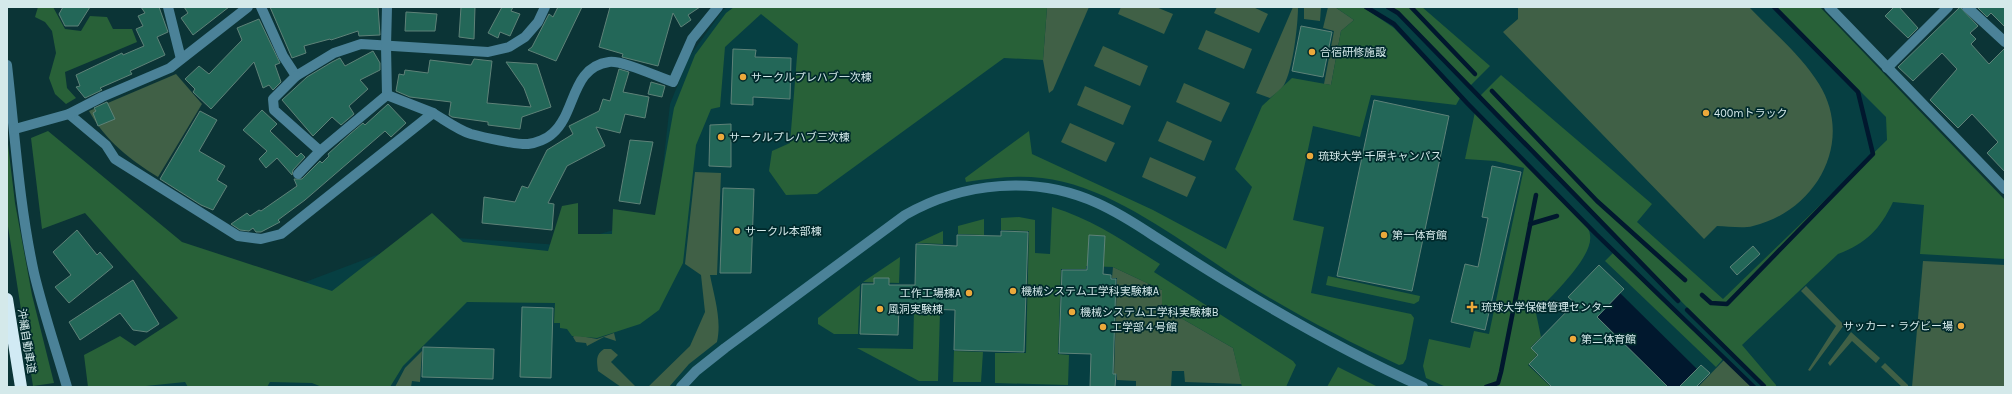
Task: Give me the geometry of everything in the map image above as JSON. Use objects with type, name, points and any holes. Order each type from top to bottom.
[{"type":"highway","name":"沖縄自動車道","points":[[7,299],[21,387]]},
{"type":"street","points":[[168,7],[181,59]]},
{"type":"street","points":[[14,129],[69,114],[102,97],[170,68],[248,7]]},
{"type":"street","points":[[261,7],[283,56],[296,76]]},
{"type":"street","points":[[387,7],[387,95]]},
{"type":"street","points":[[320,151],[274,110],[274,99],[296,76],[334,53],[361,44],[488,52],[509,46],[525,37],[538,22],[545,7]]},
{"type":"street","points":[[387,95],[433,114],[470,134],[526,144],[539,142],[553,134],[565,118],[578,84],[591,68],[609,62],[621,64],[673,82],[692,39],[718,7]]},
{"type":"street","points":[[1829,7],[2005,189]]},
{"type":"street","points":[[1888,68],[1948,7]]},
{"type":"street","points":[[1967,7],[2005,42]]},
{"type":"street","points":[[7,65],[18,179],[34,274],[67,387]]},
{"type":"street","points":[[298,174],[320,151],[387,95]]},
{"type":"street","points":[[69,114],[106,145],[115,159],[238,236],[261,239],[282,234],[433,114]]},
{"type":"street","points":[[681,387],[696,371],[715,356],[905,215],[935,200],[957,193],[983,188],[1017,186],[1061,190],[1083,197],[1108,208],[1261,302],[1340,346],[1423,387]]},
{"type":"shaded area","name":"琉球大学 千原キャンパス","points":[[728,7],[1811,7],[2005,208],[2005,387],[134,387],[292,287],[427,236],[560,245],[657,218],[670,104],[689,57],[723,10]]},
{"type":"shaded area","points":[[1620,293],[1697,369],[1679,387],[1668,387],[1597,317]]},
{"type":"green space","points":[[38,7],[53,7],[65,29],[81,31],[90,16],[107,17],[113,29],[132,29],[137,42],[65,72],[67,88],[76,98],[66,104],[55,94],[49,78],[56,53],[52,31],[45,22],[35,17]]},
{"type":"green space","points":[[734,7],[1047,7],[1043,60],[1004,58],[817,194],[786,195],[769,171],[772,151],[790,143],[798,44],[761,14],[725,47],[720,107],[711,109],[696,145],[683,263],[659,310],[640,324],[597,338],[572,336],[567,329],[560,328],[560,323],[554,323],[555,303],[467,302],[403,366],[390,387],[322,387],[312,383],[270,382],[267,387],[188,387],[185,382],[136,387],[88,387],[84,355],[120,336],[135,346],[178,318],[85,213],[42,229],[31,138],[48,131],[182,242],[332,291],[432,213],[463,242],[548,251],[562,206],[578,203],[578,234],[612,234],[613,209],[655,215],[674,108],[695,55],[726,13]]},
{"type":"green space","points":[[1047,7],[1089,7],[1053,90],[1049,93],[1043,60]]},
{"type":"green space","points":[[1121,7],[1156,7],[1173,14],[1164,34],[1118,14]]},
{"type":"green space","points":[[1217,7],[1253,7],[1268,14],[1259,33],[1214,13]]},
{"type":"green space","points":[[1293,7],[1298,7],[1298,15],[1290,69],[1284,85],[1270,98],[1256,93]]},
{"type":"green space","points":[[1304,7],[1321,7],[1320,21],[1304,19]]},
{"type":"green space","points":[[1328,7],[1335,7],[1354,20],[1341,31],[1331,85],[1324,84],[1334,31],[1323,28]]},
{"type":"green space","points":[[1335,7],[1363,7],[1394,28],[1460,98],[1456,105],[1371,95],[1360,137],[1313,126],[1293,220],[1324,227],[1311,293],[1411,314],[1414,318],[1406,359],[1403,364],[1399,365],[1380,356],[1302,316],[1247,284],[1149,220],[1096,193],[1069,183],[1032,177],[1004,177],[966,182],[965,178],[1029,131],[1032,154],[1153,210],[1226,249],[1252,187],[1235,169],[1262,106],[1292,78],[1331,85],[1341,31],[1354,20]]},
{"type":"green space","points":[[1390,7],[1422,7],[1490,66],[1470,86],[1401,14]]},
{"type":"green space","name":"400mトラック","points":[[1518,7],[1749,7],[1804,64],[1819,84],[1829,106],[1833,129],[1831,150],[1823,171],[1811,190],[1795,206],[1775,218],[1749,227],[1717,226],[1704,239],[1503,32],[1518,19]]},
{"type":"green space","points":[[1776,7],[1820,7],[2005,200],[2005,259],[1920,254],[1924,205],[1893,202],[1883,220],[1872,234],[1857,245],[1838,254],[1742,345],[1776,385],[1776,387],[1766,387],[1479,97],[1501,75],[1652,204],[1637,222],[1723,299],[1887,140],[1886,117]]},
{"type":"green space","points":[[1206,30],[1252,49],[1244,69],[1198,49]]},
{"type":"green space","points":[[1103,46],[1148,66],[1140,86],[1094,66]]},
{"type":"green space","points":[[176,74],[202,104],[158,177],[138,164],[110,140],[89,111]]},
{"type":"green space","points":[[1184,83],[1230,103],[1221,122],[1176,102]]},
{"type":"green space","points":[[1085,86],[1131,106],[1123,125],[1077,105]]},
{"type":"green space","points":[[1475,112],[1585,223],[1590,232],[1589,244],[1578,265],[1570,276],[1536,313],[1541,337],[1531,347],[1537,355],[1528,365],[1551,387],[1446,387],[1426,378],[1423,366],[1429,339],[1470,348],[1474,331],[1489,334],[1524,168],[1495,161],[1465,159]]},
{"type":"green space","points":[[1167,121],[1212,141],[1204,161],[1158,141]]},
{"type":"green space","points":[[1070,123],[1115,143],[1106,162],[1061,142]]},
{"type":"green space","points":[[7,136],[15,203],[32,295],[54,383],[33,386],[7,220]]},
{"type":"green space","points":[[1150,157],[1196,177],[1187,197],[1142,177]]},
{"type":"green space","points":[[695,172],[721,173],[717,275],[710,275],[719,325],[717,342],[689,364],[669,387],[648,387],[690,346],[705,312],[701,275],[685,264]]},
{"type":"green space","points":[[1052,207],[1081,218],[1121,239],[1160,264],[1154,272],[1293,361],[1296,365],[1286,387],[1242,387],[1233,348],[1162,307],[1162,290],[1113,267],[1086,266],[1086,269],[1061,269],[1058,354],[1069,355],[1068,385],[995,383],[995,353],[1026,353],[1029,231],[1001,230],[1001,218],[1019,217],[1035,220],[1035,253],[1050,254]]},
{"type":"green space","points":[[984,219],[984,235],[958,234],[958,226]]},
{"type":"green space","points":[[943,231],[943,244],[917,243]]},
{"type":"green space","points":[[1613,253],[1723,359],[1716,367],[1605,261]]},
{"type":"green space","points":[[900,257],[899,283],[863,282]]},
{"type":"green space","name":"サッカー・ラグビー場","points":[[1923,261],[2005,265],[2005,387],[1912,387]]},
{"type":"green space","points":[[1113,267],[1162,290],[1162,307],[1233,348],[1242,384],[1185,382],[1184,371],[1172,371],[1171,387],[1136,387],[1136,381],[1117,380],[1117,374],[1114,374],[1117,278],[1112,278]]},
{"type":"green space","points":[[1328,276],[1420,296],[1419,301],[1414,304],[1326,285]]},
{"type":"green space","points":[[860,285],[858,334],[834,334],[818,324],[818,318]]},
{"type":"green space","points":[[1806,286],[1844,325],[1810,371],[1808,370],[1836,326],[1801,291]]},
{"type":"green space","points":[[914,311],[940,311],[938,381],[919,381],[857,348],[913,349]]},
{"type":"green space","points":[[1851,332],[1880,358],[1876,363],[1852,341],[1830,366],[1828,363]]},
{"type":"green space","points":[[614,333],[616,341],[604,337],[587,346],[586,343],[576,342],[573,337],[575,335],[597,339]]},
{"type":"green space","points":[[604,349],[611,349],[618,355],[611,362],[636,387],[621,387],[598,371],[598,356]]},
{"type":"green space","points":[[422,351],[420,382],[412,381],[411,387],[395,387],[405,368]]},
{"type":"green space","points":[[954,351],[983,352],[981,382],[953,382]]},
{"type":"green space","points":[[1724,360],[1752,387],[1698,387]]},
{"type":"green space","points":[[1885,363],[1908,385],[1908,387],[1902,387],[1881,367]]},
{"type":"green space","points":[[1338,367],[1378,387],[1327,387]]},
{"type":"building","points":[[63,7],[90,7],[78,26],[65,26],[59,14]]},
{"type":"building","points":[[141,7],[159,7],[168,32],[157,37],[165,55],[130,71],[132,74],[100,88],[102,90],[85,98],[76,87],[80,86],[76,75],[122,53],[123,55],[144,46],[136,29],[143,26],[138,16],[145,13]]},
{"type":"building","points":[[184,7],[229,7],[193,35],[181,18],[188,13]]},
{"type":"building","points":[[270,7],[378,7],[380,35],[359,36],[358,31],[331,40],[304,46],[306,53],[292,58]]},
{"type":"building","points":[[461,7],[475,7],[474,39],[459,37]]},
{"type":"building","points":[[502,7],[513,7],[511,11],[520,14],[510,36],[500,32],[498,38],[488,33]]},
{"type":"building","points":[[558,7],[582,7],[556,61],[528,50],[532,47],[549,14],[553,17]]},
{"type":"building","points":[[610,7],[700,7],[688,15],[691,20],[681,27],[673,13],[658,66],[622,57],[623,54],[599,47]]},
{"type":"building","points":[[1894,7],[1899,7],[1918,28],[1908,38],[1885,16]]},
{"type":"building","points":[[1960,7],[1978,26],[1970,33],[1976,39],[1971,44],[1989,64],[2005,48],[2005,172],[1987,153],[1998,142],[1972,114],[1958,128],[1930,100],[1957,69],[1942,53],[1913,81],[1898,67]]},
{"type":"building","points":[[1977,7],[2005,7],[2005,27],[1991,13],[1987,17]]},
{"type":"building","points":[[406,12],[437,14],[435,31],[405,31]]},
{"type":"building","points":[[259,19],[280,63],[275,65],[281,82],[273,90],[269,85],[263,88],[254,62],[211,109],[193,92],[195,89],[185,79],[199,66],[209,74],[242,40],[237,28]]},
{"type":"building","name":"合宿研修施設","points":[[1301,26],[1332,32],[1323,77],[1292,71]]},
{"type":"building","points":[[733,49],[756,50],[755,57],[791,58],[790,99],[753,97],[753,105],[731,104]]},
{"type":"building","points":[[373,51],[380,63],[380,70],[360,80],[368,89],[349,106],[354,114],[341,125],[332,117],[313,136],[282,100],[307,77],[332,62],[340,58],[345,66]]},
{"type":"building","points":[[474,59],[492,61],[487,103],[531,107],[524,88],[506,62],[537,64],[551,107],[522,117],[520,129],[488,125],[488,122],[452,117],[449,115],[451,102],[410,97],[396,91],[399,74],[404,75],[405,70],[428,73],[430,60],[471,65]]},
{"type":"building","points":[[619,69],[629,72],[623,92],[649,97],[645,118],[625,114],[620,133],[596,127],[605,146],[567,166],[548,203],[554,204],[552,230],[482,223],[484,197],[515,202],[522,186],[528,188],[547,150],[573,134],[569,126],[599,111],[603,99],[610,101]]},
{"type":"building","points":[[651,82],[665,86],[662,97],[648,94]]},
{"type":"building","name":"第一体育館","points":[[1374,100],[1449,116],[1412,291],[1337,276]]},
{"type":"building","points":[[107,102],[115,119],[98,126],[93,113],[96,111],[94,108]]},
{"type":"building","points":[[388,104],[406,123],[391,137],[385,131],[305,200],[278,220],[280,222],[261,232],[256,232],[253,228],[249,231],[240,230],[231,224],[247,213],[250,216],[259,210],[261,211],[297,186],[294,179],[302,179],[320,161],[322,163],[329,156],[328,154],[350,134],[363,123],[365,125]]},
{"type":"building","points":[[262,110],[277,124],[270,131],[297,157],[301,153],[305,157],[293,170],[292,175],[277,158],[266,168],[259,159],[267,151],[243,130]]},
{"type":"building","points":[[200,111],[217,120],[199,151],[225,166],[217,180],[227,186],[213,210],[201,205],[160,179]]},
{"type":"building","name":"サークルプレハブ三次棟","points":[[731,124],[731,167],[709,166],[710,125]]},
{"type":"building","points":[[630,140],[653,142],[640,204],[619,201]]},
{"type":"building","points":[[1492,166],[1521,172],[1485,330],[1451,322],[1465,264],[1478,267],[1488,218],[1482,217]]},
{"type":"building","name":"サークル本部棟","points":[[723,188],[754,189],[751,273],[720,273]]},
{"type":"building","points":[[77,230],[97,255],[100,252],[113,267],[69,303],[55,287],[71,275],[53,252]]},
{"type":"building","points":[[1001,231],[1028,232],[1024,352],[954,350],[955,310],[899,308],[898,335],[860,334],[862,284],[874,284],[874,278],[889,278],[889,285],[915,285],[916,244],[957,246],[957,235],[1001,236]]},
{"type":"building","points":[[1089,235],[1105,236],[1103,274],[1111,275],[1111,279],[1116,279],[1113,374],[1116,374],[1115,387],[1090,387],[1091,354],[1059,353],[1062,270],[1087,270]]},
{"type":"building","points":[[1753,246],[1760,254],[1737,275],[1730,267]]},
{"type":"building","name":"第二体育館","points":[[1599,265],[1624,289],[1597,317],[1668,387],[1552,387],[1529,364],[1538,355],[1531,348],[1575,303],[1568,297]]},
{"type":"building","points":[[133,280],[159,324],[147,332],[133,330],[120,313],[80,340],[69,322]]},
{"type":"building","points":[[522,307],[553,308],[551,378],[520,377]]},
{"type":"building","points":[[423,347],[494,349],[493,379],[422,377]]},
{"type":"building","points":[[1701,365],[1710,373],[1696,387],[1679,387]]},
{"type":"waterway","points":[[1366,7],[1394,24],[1467,103],[1596,234],[1754,387]]},
{"type":"waterway","points":[[1388,7],[1398,13],[1678,301]]},
{"type":"waterway","points":[[1411,7],[1475,74]]},
{"type":"waterway","points":[[1702,295],[1711,303],[1727,304],[1873,154],[1858,92],[1774,7]]},
{"type":"waterway","points":[[1492,91],[1597,201],[1685,280]]},
{"type":"waterway","points":[[1486,387],[1498,383],[1501,372],[1536,195]]},
{"type":"waterway","points":[[1530,224],[1557,216]]},
{"type":"waterway","points":[[1687,310],[1764,386]]},
{"type":"place","name":"合宿研修施設","points":[[1312,52]]},
{"type":"place","name":"サークルプレハブ一次棟","points":[[743,77]]},
{"type":"place","name":"400mトラック","points":[[1706,113]]},
{"type":"place","name":"サークルプレハブ三次棟","points":[[721,137]]},
{"type":"place","name":"琉球大学 千原キャンパス","points":[[1310,156]]},
{"type":"place","name":"サークル本部棟","points":[[737,231]]},
{"type":"place","name":"第一体育館","points":[[1384,235]]},
{"type":"place","name":"機械システム工学科実験棟A","points":[[1013,291]]},
{"type":"place","name":"工作工場棟A","points":[[969,293]]},
{"type":"place","name":"琉球大学保健管理センター","points":[[1472,307]]},
{"type":"place","name":"風洞実験棟","points":[[880,309]]},
{"type":"place","name":"機械システム工学科実験棟B","points":[[1072,312]]},
{"type":"place","name":"サッカー・ラグビー場","points":[[1961,326]]},
{"type":"place","name":"工学部４号館","points":[[1103,327]]},
{"type":"place","name":"第二体育館","points":[[1573,339]]}]
